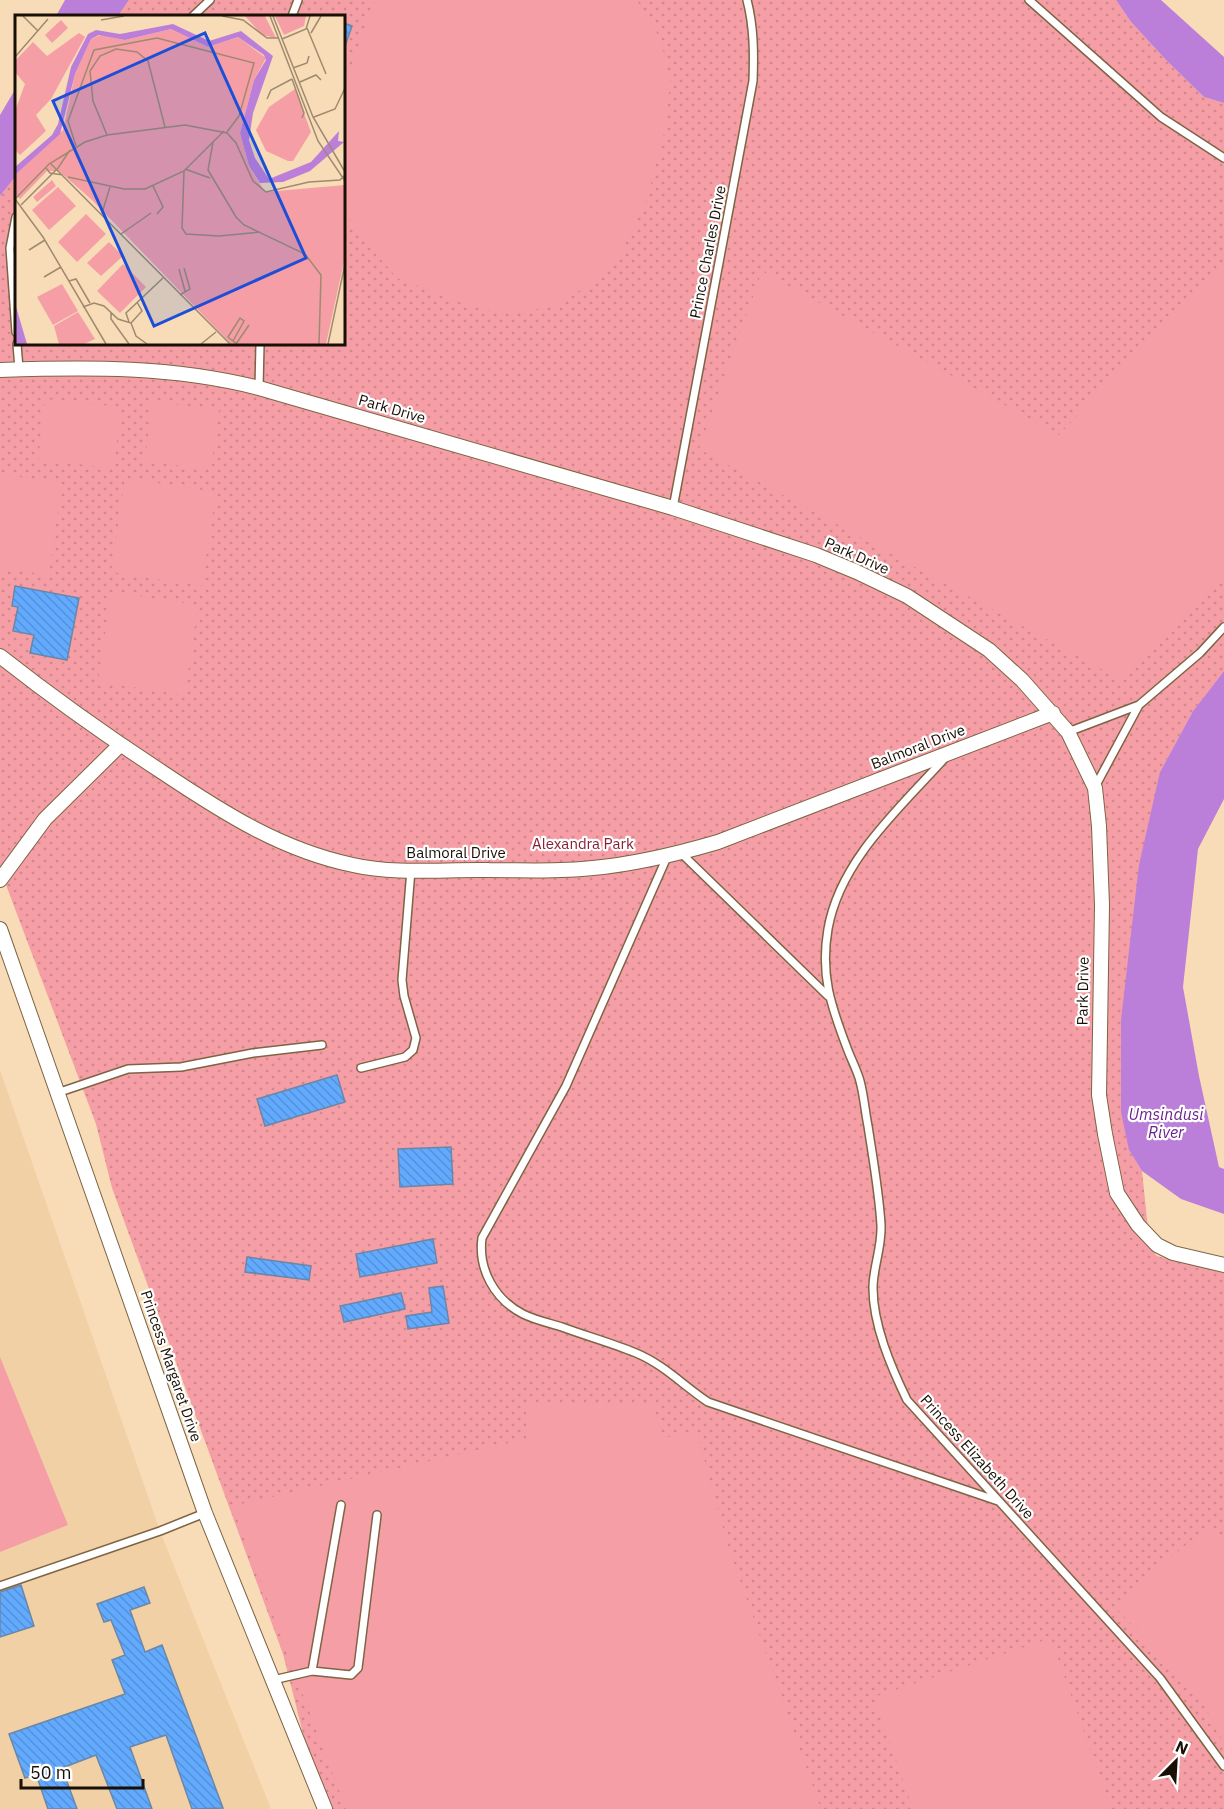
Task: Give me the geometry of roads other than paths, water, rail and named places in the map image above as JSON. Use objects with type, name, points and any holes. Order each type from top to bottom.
[{"type":"street","name":"Park Drive","points":[[0,370],[87,368],[166,372],[218,378],[260,388],[673,508],[816,555],[907,596],[989,650],[1053,713],[1068,732],[1095,788],[1102,905],[1099,1095],[1104,1134],[1117,1193],[1138,1226],[1157,1245],[1173,1253],[1224,1264]]},
{"type":"street","name":"Balmoral Drive","points":[[0,656],[120,745],[212,805],[270,838],[354,866],[411,870],[557,871],[595,868],[667,857],[718,843],[1053,713]]},
{"type":"street","points":[[0,880],[45,819],[120,745]]},
{"type":"street","name":"Princess Margaret Drive","points":[[0,929],[205,1513],[325,1809]]},
{"type":"lane","points":[[194,15],[210,0]]},
{"type":"lane","points":[[292,15],[298,0]]},
{"type":"lane","name":"Prince Charles Drive","points":[[673,508],[752,90],[754,51],[751,15],[747,0]]},
{"type":"lane","points":[[1029,0],[1161,117],[1224,158]]},
{"type":"lane","points":[[15,222],[10,248],[15,318]]},
{"type":"lane","points":[[17,345],[20,369]]},
{"type":"lane","points":[[260,345],[260,388]]},
{"type":"lane","points":[[1068,732],[1139,705],[1200,653],[1224,627]]},
{"type":"lane","points":[[1095,788],[1139,705]]},
{"type":"lane","name":"Princess Elizabeth Drive","points":[[949,753],[866,847],[851,870],[838,897],[828,927],[824,957],[828,996],[860,1081],[864,1102],[881,1224],[881,1245],[873,1287],[878,1324],[889,1363],[907,1400],[1160,1678],[1224,1766]]},
{"type":"lane","points":[[681,853],[828,996]]},
{"type":"lane","points":[[667,857],[566,1086],[482,1238],[480,1253],[491,1285],[502,1299],[523,1314],[637,1353],[658,1364],[708,1402],[999,1502]]},
{"type":"lane","points":[[361,1068],[405,1057],[413,1050],[416,1038],[404,996],[402,980],[411,870]]},
{"type":"lane","points":[[57,1093],[128,1069],[181,1067],[253,1053],[322,1045]]},
{"type":"lane","points":[[312,1671],[341,1505]]},
{"type":"lane","points":[[0,1586],[160,1532],[205,1513]]},
{"type":"lane","points":[[273,1680],[312,1671],[351,1675],[358,1668],[377,1515]]},
{"type":"water","points":[[65,0],[129,0],[119,15],[57,15]]},
{"type":"water","points":[[1116,0],[1161,0],[1224,57],[1224,103],[1204,97],[1131,22]]},
{"type":"water","points":[[15,90],[15,177],[0,196],[0,115]]},
{"type":"water","name":"Umsindusi River","points":[[1224,671],[1224,799],[1198,849],[1183,987],[1219,1167],[1224,1169],[1224,1214],[1181,1199],[1142,1171],[1129,1150],[1121,1112],[1121,1020],[1139,865],[1160,772],[1193,711]]},
{"type":"park label","name":"Alexandra Park","points":[[583,844]]}]
